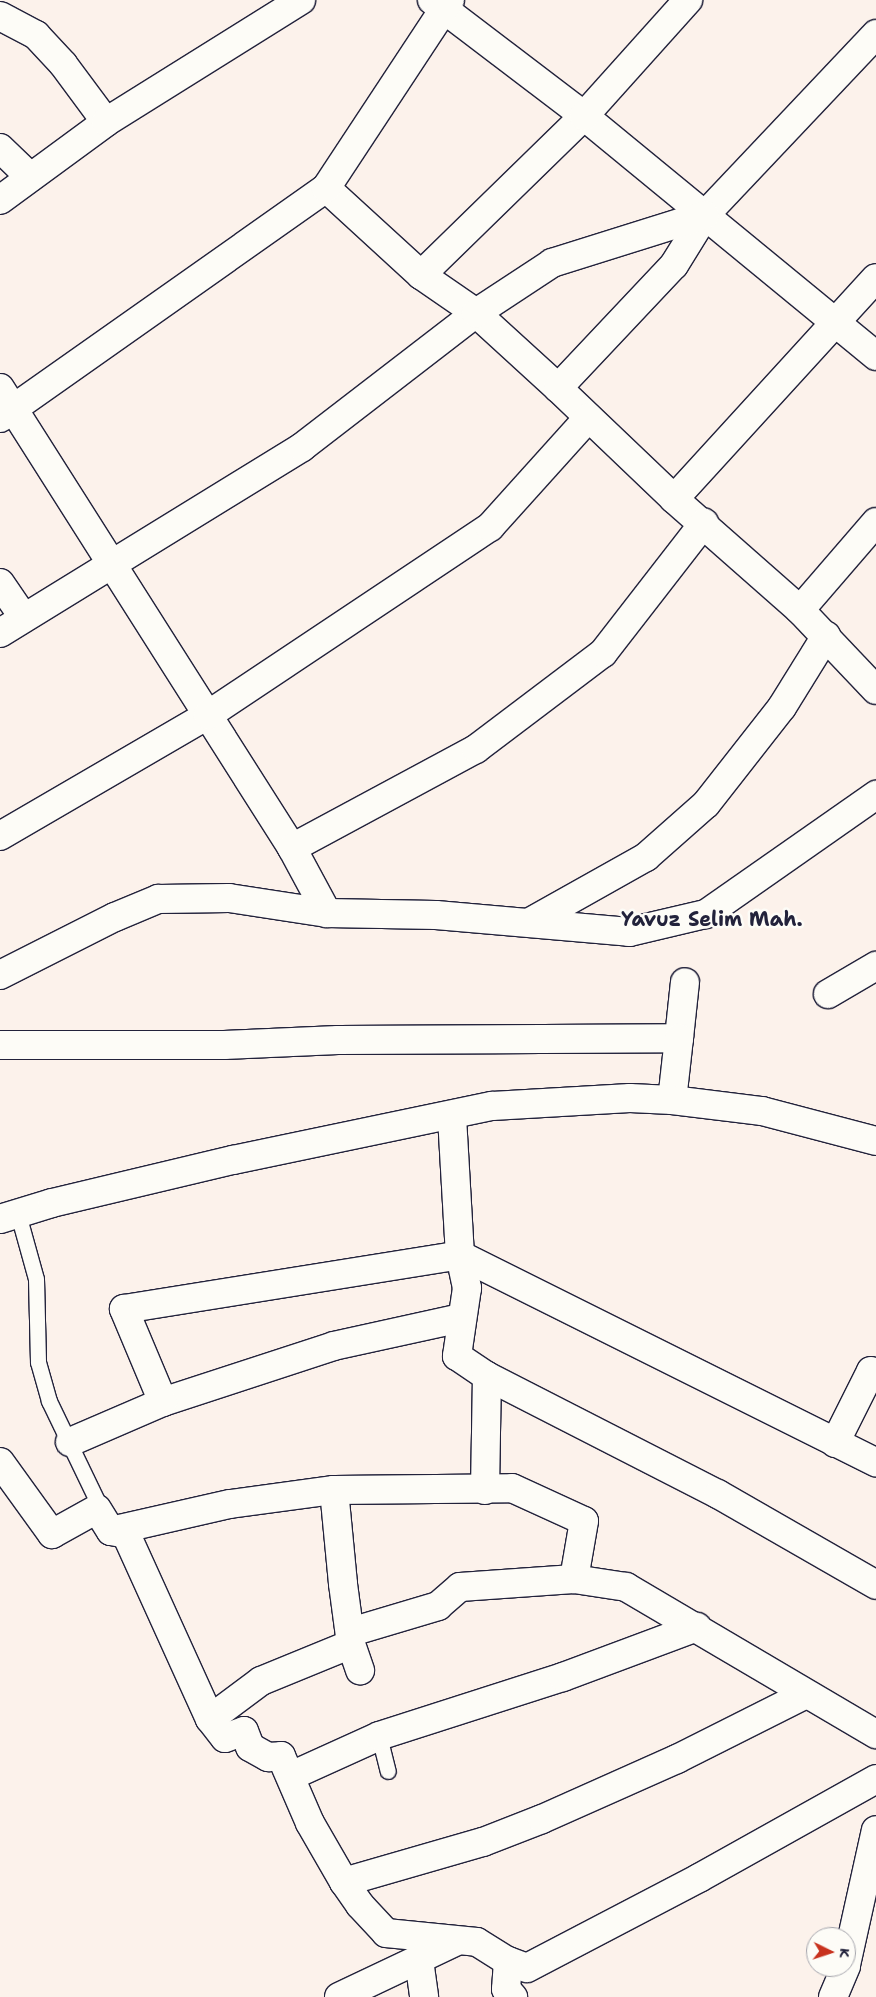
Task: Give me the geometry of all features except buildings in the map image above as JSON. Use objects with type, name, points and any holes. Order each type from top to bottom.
[{"type":"street","points":[[0,200],[106,122],[301,0]]},
{"type":"street","points":[[420,275],[584,116],[688,0]]},
{"type":"street","points":[[327,913],[292,848],[112,561],[4,405],[326,188],[441,3],[584,116],[876,356]]},
{"type":"street","points":[[0,16],[36,35],[63,64],[106,122]]},
{"type":"street","points":[[558,388],[674,265],[705,215],[876,34]]},
{"type":"street","points":[[0,148],[30,177]]},
{"type":"street","points":[[326,188],[420,275],[476,313],[674,499],[704,523],[800,610],[876,690]]},
{"type":"street","points":[[0,633],[112,561],[302,447],[476,313],[552,263],[705,215]]},
{"type":"street","points":[[674,499],[836,325],[876,278]]},
{"type":"street","points":[[0,836],[208,715],[490,527],[588,418]]},
{"type":"street","points":[[800,610],[876,522]]},
{"type":"street","points":[[292,848],[476,749],[603,653],[704,523]]},
{"type":"street","points":[[0,583],[24,618]]},
{"type":"street","points":[[532,921],[646,857],[706,804],[782,707],[826,636]]},
{"type":"street","points":[[0,975],[115,917],[158,899],[229,898],[327,913],[436,915],[532,921],[629,932],[706,914],[876,794]]},
{"type":"street","points":[[828,994],[876,966]]},
{"type":"street","points":[[672,1100],[685,982]]},
{"type":"street","points":[[0,1044],[224,1045],[338,1040],[679,1038]]},
{"type":"street","points":[[9,1216],[52,1203],[233,1160],[452,1117],[492,1106],[630,1098],[672,1100],[762,1111],[876,1141]]},
{"type":"street","points":[[452,1117],[460,1255],[467,1288],[457,1356],[487,1376],[718,1494],[876,1584]]},
{"type":"street","points":[[163,1402],[124,1309],[460,1255],[876,1462]]},
{"type":"street","points":[[70,1442],[163,1402],[334,1346],[462,1318]]},
{"type":"street","points":[[835,1443],[871,1371],[876,1373]]},
{"type":"street","points":[[485,1490],[487,1376]]},
{"type":"street","points":[[0,1462],[52,1534],[97,1509],[112,1530],[126,1534],[210,1719],[225,1738],[244,1730],[250,1747],[268,1757],[281,1756],[310,1823],[344,1882],[360,1905],[386,1933],[456,1942],[477,1942],[508,1961],[527,1968],[699,1878],[876,1779]]},
{"type":"street","points":[[112,1530],[230,1504],[334,1490],[485,1490],[512,1488],[584,1521],[574,1578]]},
{"type":"street","points":[[334,1490],[342,1584],[351,1638],[360,1670]]},
{"type":"street","points":[[210,1719],[261,1681],[351,1638],[438,1606],[460,1588],[574,1578],[626,1587],[697,1626],[806,1694],[876,1734]]},
{"type":"street","points":[[291,1776],[379,1736],[563,1677],[697,1626]]},
{"type":"street","points":[[344,1882],[483,1842],[542,1819],[677,1759],[806,1694]]},
{"type":"street","points":[[855,1927],[876,1830]]},
{"type":"street","points":[[339,1997],[456,1942]]},
{"type":"street","points":[[419,1960],[424,1997]]},
{"type":"street","points":[[508,1961],[506,1989],[513,1997]]},
{"type":"street","points":[[834,1997],[842,1977]]},
{"type":"lane","points":[[9,1216],[36,1279],[38,1362],[49,1401],[112,1530]]},
{"type":"lane","points":[[379,1736],[388,1771]]},
{"type":"district","name":"Yavuz Selim Mah.","points":[[712,919]]}]
